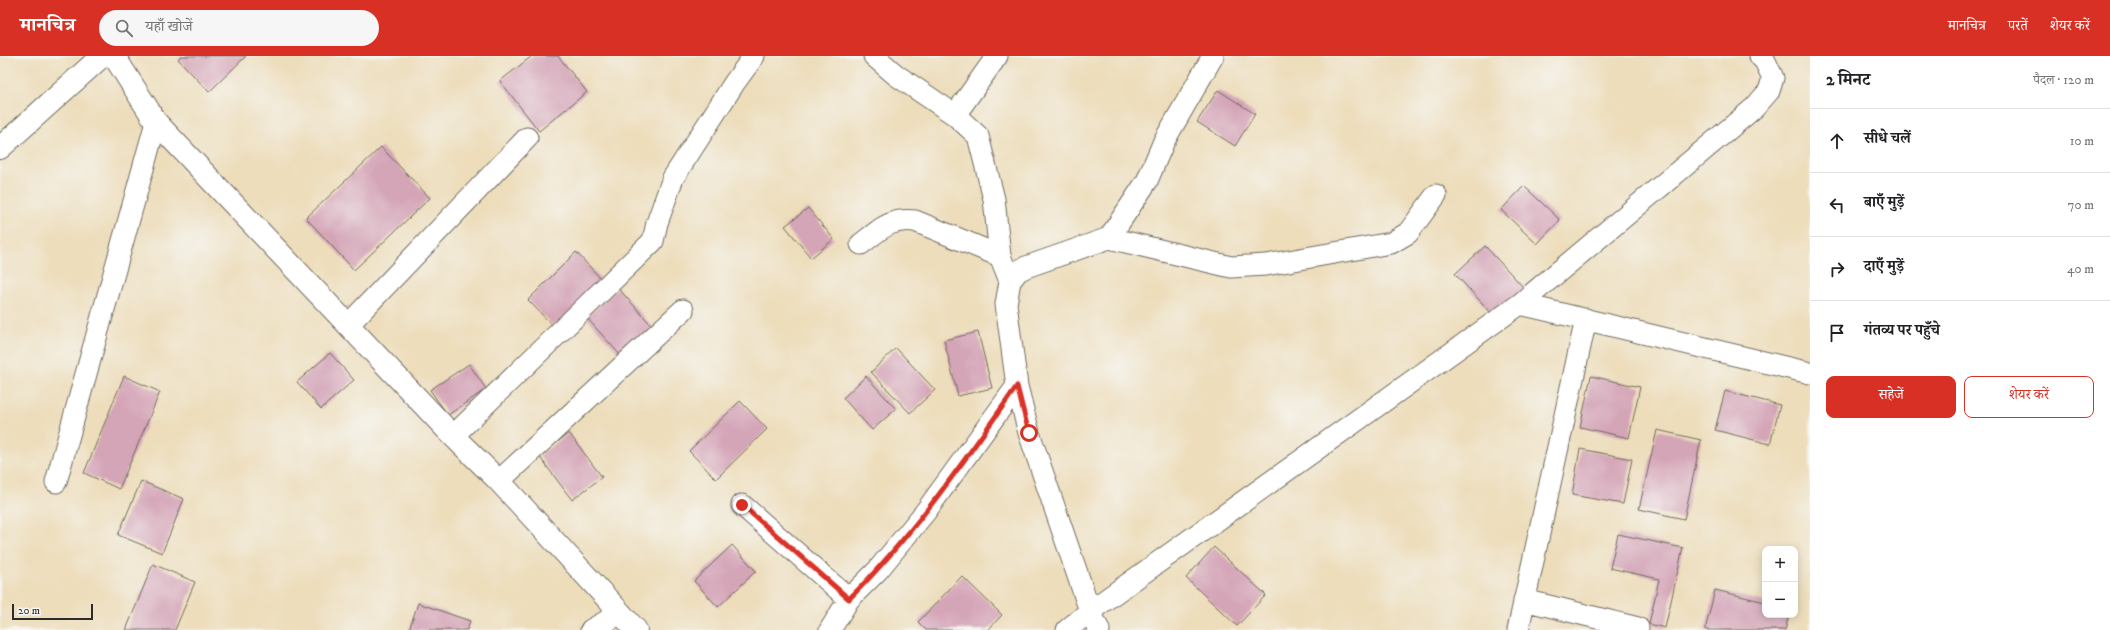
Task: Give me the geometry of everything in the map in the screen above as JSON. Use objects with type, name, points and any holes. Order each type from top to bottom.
[{"type":"street","points":[[0,148],[102,56]]},
{"type":"street","points":[[114,56],[156,122],[349,324],[453,436],[499,481],[636,630]]},
{"type":"street","points":[[453,436],[653,241],[657,223],[673,178],[735,82],[754,56]]},
{"type":"street","points":[[874,56],[896,75],[955,115],[978,136],[994,199],[1000,256],[1010,281]]},
{"type":"street","points":[[955,115],[997,56]]},
{"type":"street","points":[[1109,238],[1147,181],[1164,141],[1213,56]]},
{"type":"street","points":[[1067,630],[1090,611],[1520,304],[1754,108],[1769,91],[1773,78],[1765,61],[1760,56]]},
{"type":"street","points":[[56,482],[156,122]]},
{"type":"street","points":[[349,324],[527,138]]},
{"type":"street","points":[[1099,630],[1090,611],[1029,433],[1017,386],[1006,304],[1010,281],[1018,271],[1026,267],[1109,238],[1231,267],[1266,265],[1391,243],[1408,233],[1436,195]]},
{"type":"street","points":[[861,244],[892,222],[904,220],[915,221],[1000,256]]},
{"type":"street","points":[[1520,304],[1810,373]]},
{"type":"street","points":[[499,481],[683,310]]},
{"type":"street","points":[[1518,630],[1586,319]]},
{"type":"street","points":[[830,630],[849,599],[878,570],[926,511],[1017,386]]},
{"type":"street","points":[[742,505],[849,599]]},
{"type":"street","points":[[1524,600],[1638,628]]},
{"type":"street","points":[[591,630],[621,613]]},
{"type":"building","points":[[181,56],[246,56],[209,92],[178,59]]},
{"type":"building","points":[[532,56],[558,56],[587,92],[539,131],[500,81]]},
{"type":"building","points":[[1218,90],[1255,114],[1235,146],[1197,122]]},
{"type":"building","points":[[381,147],[430,198],[354,270],[306,218]]},
{"type":"building","points":[[1524,186],[1560,220],[1537,244],[1501,210]]},
{"type":"building","points":[[808,208],[834,239],[811,258],[785,226]]},
{"type":"building","points":[[1485,246],[1525,289],[1495,317],[1455,274]]},
{"type":"building","points":[[576,252],[603,281],[555,328],[528,300]]},
{"type":"building","points":[[618,288],[654,328],[622,357],[586,317]]},
{"type":"building","points":[[978,332],[992,388],[958,396],[944,340]]},
{"type":"building","points":[[896,348],[935,390],[910,413],[871,372]]},
{"type":"building","points":[[330,353],[354,380],[321,409],[297,382]]},
{"type":"building","points":[[469,364],[486,389],[448,415],[430,390]]},
{"type":"building","points":[[124,376],[160,392],[119,489],[84,473]]},
{"type":"building","points":[[866,376],[896,409],[872,430],[843,398]]},
{"type":"building","points":[[1591,376],[1640,387],[1629,438],[1580,427]]},
{"type":"building","points":[[1725,391],[1780,405],[1770,444],[1715,430]]},
{"type":"building","points":[[740,401],[767,429],[716,479],[689,451]]},
{"type":"building","points":[[1657,430],[1701,440],[1684,519],[1639,509]]},
{"type":"building","points":[[569,433],[602,477],[572,500],[539,456]]},
{"type":"building","points":[[1580,449],[1632,459],[1623,504],[1572,495]]},
{"type":"building","points":[[141,481],[184,499],[162,553],[118,535]]},
{"type":"building","points":[[1618,534],[1683,548],[1665,628],[1649,624],[1659,579],[1610,568]]},
{"type":"building","points":[[732,545],[756,571],[718,607],[694,581]]},
{"type":"building","points":[[1214,547],[1266,595],[1237,626],[1186,578]]},
{"type":"building","points":[[153,564],[195,582],[175,630],[126,630]]},
{"type":"building","points":[[962,576],[1002,615],[988,630],[926,630],[918,622]]},
{"type":"building","points":[[1715,590],[1762,601],[1762,618],[1788,618],[1785,630],[1705,630]]},
{"type":"building","points":[[418,603],[470,621],[467,630],[409,630]]},
{"type":"route","points":[[742,505],[849,599],[878,570],[926,511],[978,442],[1017,386],[1029,433]]}]
